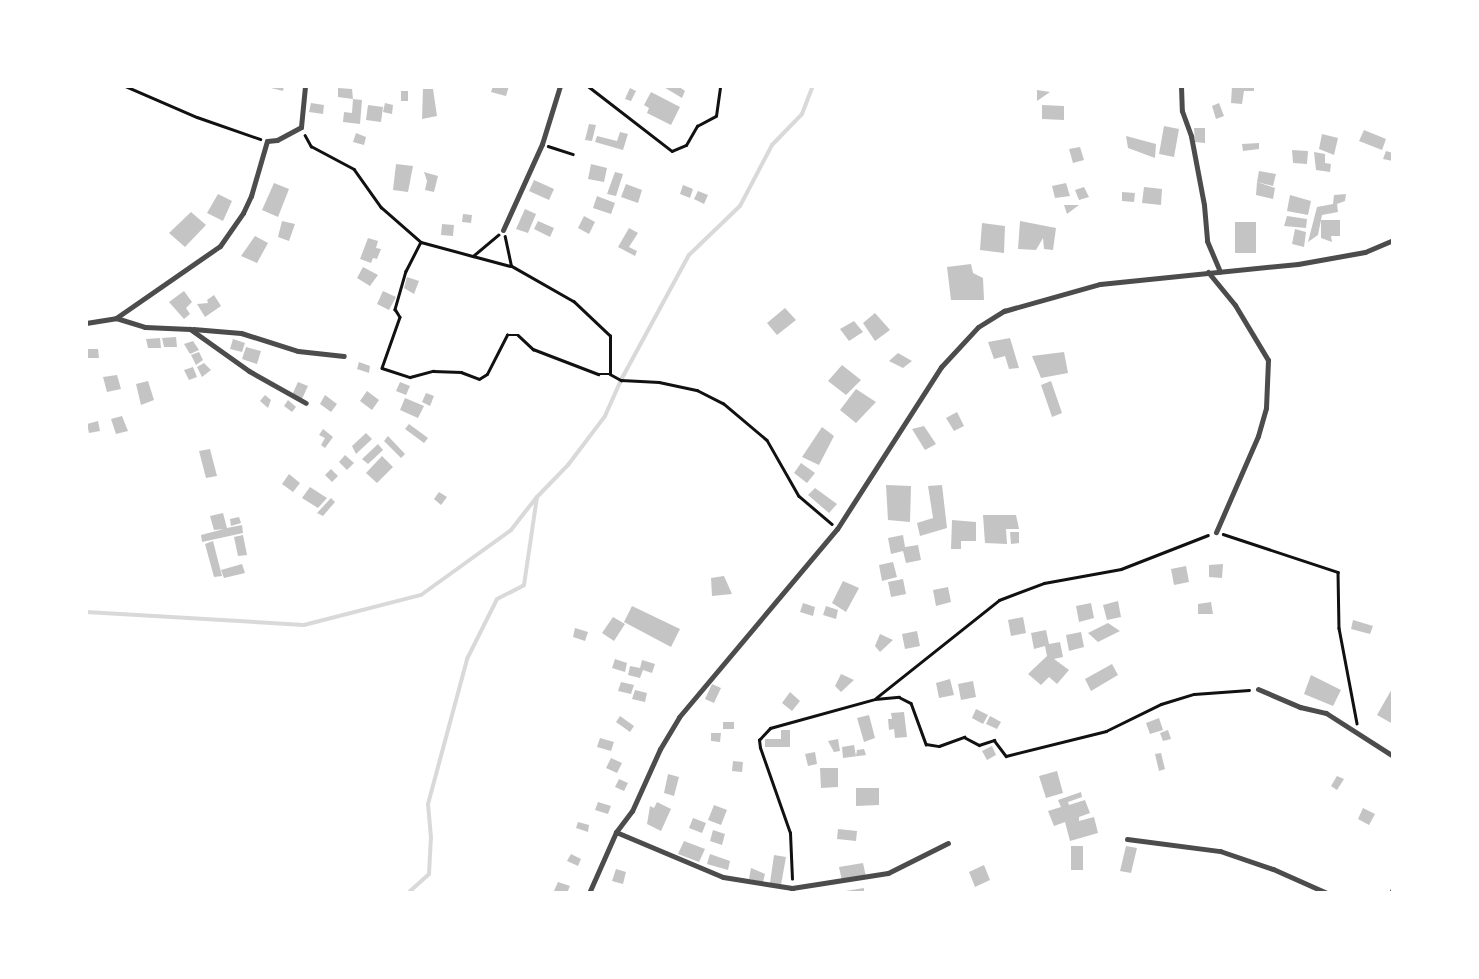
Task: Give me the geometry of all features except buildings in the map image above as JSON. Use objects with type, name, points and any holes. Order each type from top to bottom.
[{"type":"street","points":[[86,323],[116,318],[220,246],[243,213],[251,196],[267,141],[277,140],[301,127],[305,86]]},
{"type":"street","points":[[503,230],[542,144],[560,86]]},
{"type":"street","points":[[1181,86],[1182,111],[1191,136],[1204,205],[1207,241],[1220,271]]},
{"type":"street","points":[[589,893],[616,832],[632,811],[660,749],[679,717],[837,529],[941,367],[978,327],[1004,311],[1064,291],[1100,284],[1326,259],[1365,252],[1393,240]]},
{"type":"street","points":[[1208,272],[1235,305],[1268,360],[1266,408],[1258,436],[1216,532]]},
{"type":"street","points":[[116,318],[145,327],[241,333],[298,351],[344,356]]},
{"type":"street","points":[[190,329],[249,371],[306,403]]},
{"type":"street","points":[[1258,689],[1300,707],[1326,713],[1359,737],[1393,756]]},
{"type":"street","points":[[616,832],[723,876],[792,890],[888,873],[948,843]]},
{"type":"street","points":[[1127,839],[1220,851],[1274,869],[1327,893]]},
{"type":"street","points":[[1391,893],[1393,889]]},
{"type":"path","points":[[125,86],[197,117],[267,141]]},
{"type":"path","points":[[588,86],[672,152],[686,145],[697,126],[716,116],[720,86]]},
{"type":"path","points":[[301,127],[311,146],[354,169],[381,207],[421,242],[511,266],[574,302],[610,336],[610,374]]},
{"type":"path","points":[[542,144],[573,154]]},
{"type":"path","points":[[473,256],[503,230],[511,266]]},
{"type":"path","points":[[421,242],[406,271],[395,309],[400,317],[382,368],[410,377],[433,371],[461,372],[479,379],[487,374],[507,335],[518,335],[533,348],[598,374],[610,374],[620,380],[659,382],[697,390],[723,403],[767,440],[799,496],[837,529]]},
{"type":"path","points":[[875,699],[999,600],[1044,583],[1121,569],[1216,532],[1338,572],[1339,628],[1359,737]]},
{"type":"path","points":[[792,890],[790,833],[759,740],[770,728],[875,699],[899,697],[911,703],[926,744],[939,746],[964,737],[979,745],[994,740],[1006,756],[1106,731],[1161,704],[1194,694],[1258,689]]},
{"type":"waterway","points":[[408,893],[429,874],[431,838],[428,804],[467,659],[497,599],[524,585],[537,497],[568,465],[605,416],[621,380],[689,255],[740,206],[772,145],[802,114],[813,86]]},
{"type":"waterway","points":[[86,612],[304,625],[421,595],[511,530],[536,498]]}]
